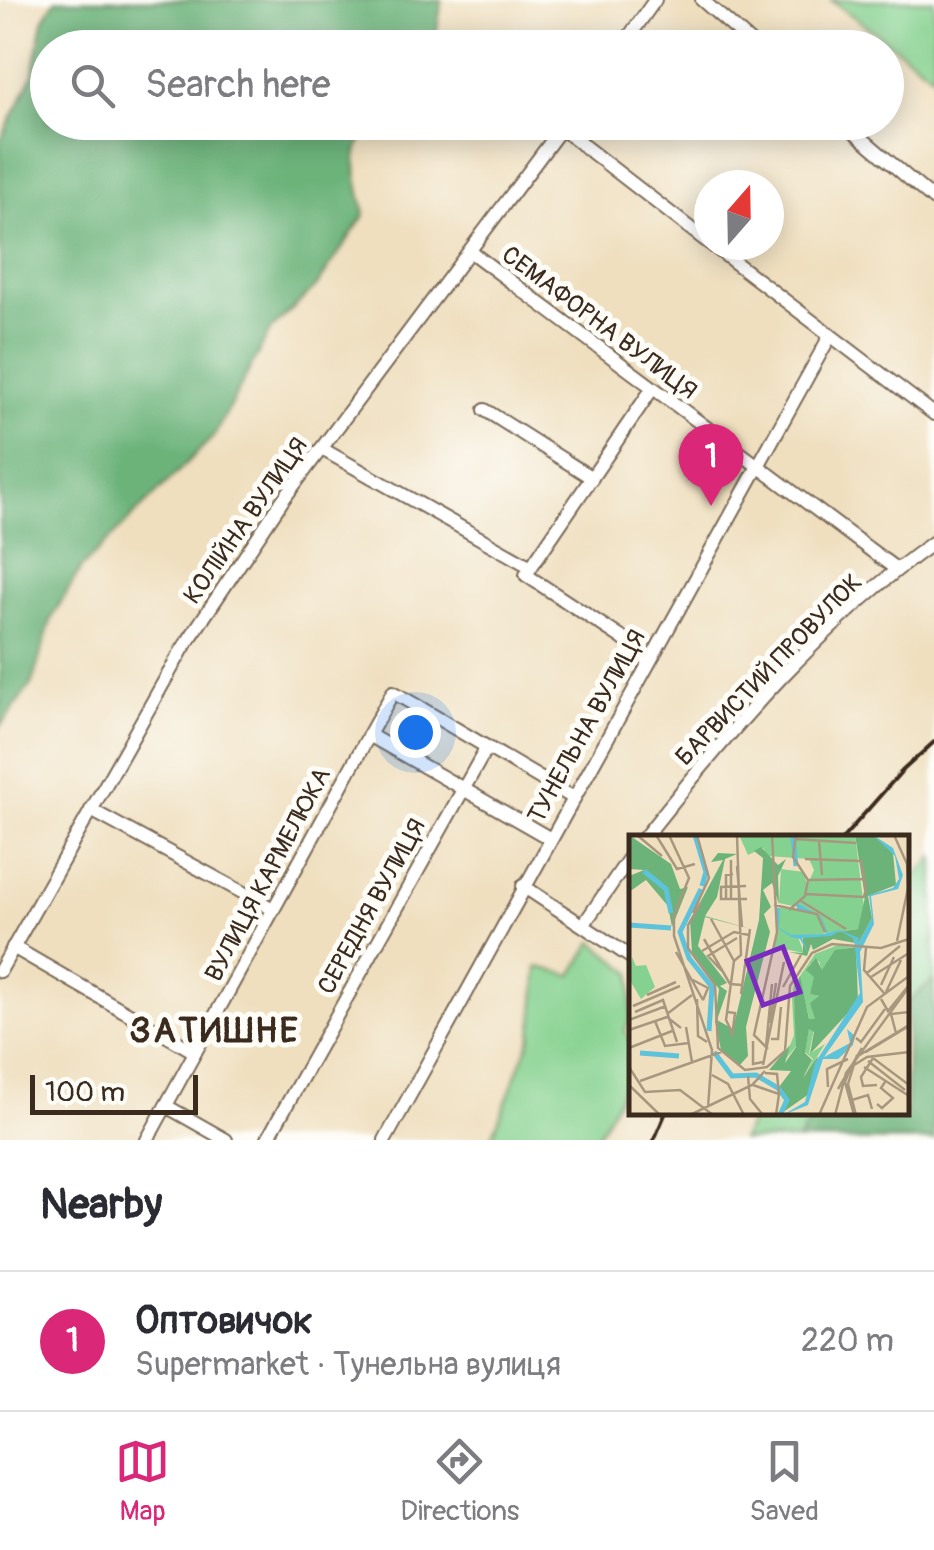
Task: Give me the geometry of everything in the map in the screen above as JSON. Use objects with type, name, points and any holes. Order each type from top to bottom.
[{"type":"street","points":[[634,30],[656,0]]},
{"type":"street","points":[[702,0],[736,30]]},
{"type":"street","name":"КОЛІЙНА ВУЛИЦЯ","points":[[0,971],[182,650],[322,450],[554,140]]},
{"type":"street","points":[[581,140],[694,230]]},
{"type":"street","points":[[864,140],[934,200]]},
{"type":"street","name":"СЕМАФОРНА ВУЛИЦЯ","points":[[471,252],[896,570]]},
{"type":"street","points":[[732,260],[934,414]]},
{"type":"street","name":"ТУНЕЛЬНА ВУЛИЦЯ","points":[[385,1140],[830,336]]},
{"type":"street","points":[[649,661],[526,575],[652,389]]},
{"type":"street","points":[[485,410],[592,478]]},
{"type":"street","points":[[322,450],[531,567]]},
{"type":"street","name":"БАРВИСТИЙ ПРОВУЛОК","points":[[647,835],[788,674],[896,570],[934,542]]},
{"type":"street","name":"ВУЛИЦЯ КАРМЕЛЮКА","points":[[147,1140],[393,692],[487,748]]},
{"type":"street","points":[[369,735],[549,838]]},
{"type":"street","points":[[487,748],[572,796]]},
{"type":"street","name":"СЕРЕДНЯ ВУЛИЦЯ","points":[[267,1140],[487,748]]},
{"type":"street","points":[[91,810],[273,909]]},
{"type":"street","points":[[584,924],[629,858]]},
{"type":"street","points":[[523,886],[629,956]]},
{"type":"street","points":[[13,947],[195,1052]]},
{"type":"street","points":[[166,1106],[226,1140]]},
{"type":"green space","points":[[55,0],[442,0],[437,30],[41,30]]},
{"type":"green space","points":[[831,0],[934,0],[934,76],[904,54],[904,30],[872,30]]},
{"type":"green space","points":[[30,81],[30,140],[362,140],[356,166],[365,214],[316,287],[271,329],[214,436],[81,568],[52,617],[32,683],[0,727],[0,141]]},
{"type":"green space","points":[[934,857],[934,980],[909,1001],[909,883]]},
{"type":"green space","points":[[593,942],[629,971],[629,1023],[625,1030],[629,1072],[617,1101],[595,1140],[491,1140],[532,1035],[538,967],[572,975]]},
{"type":"green space","points":[[934,980],[934,1140],[799,1140],[813,1115],[909,1115],[909,1001]]},
{"type":"green space","points":[[754,1115],[813,1115],[799,1140],[741,1140]]},
{"type":"railway","points":[[846,835],[901,772],[934,742]]},
{"type":"railway","points":[[654,1140],[665,1115]]},
{"type":"place","name":"Оптовичок","points":[[711,506]]},
{"type":"district","name":"ЗАТИШНЕ","points":[[215,1030]]}]
